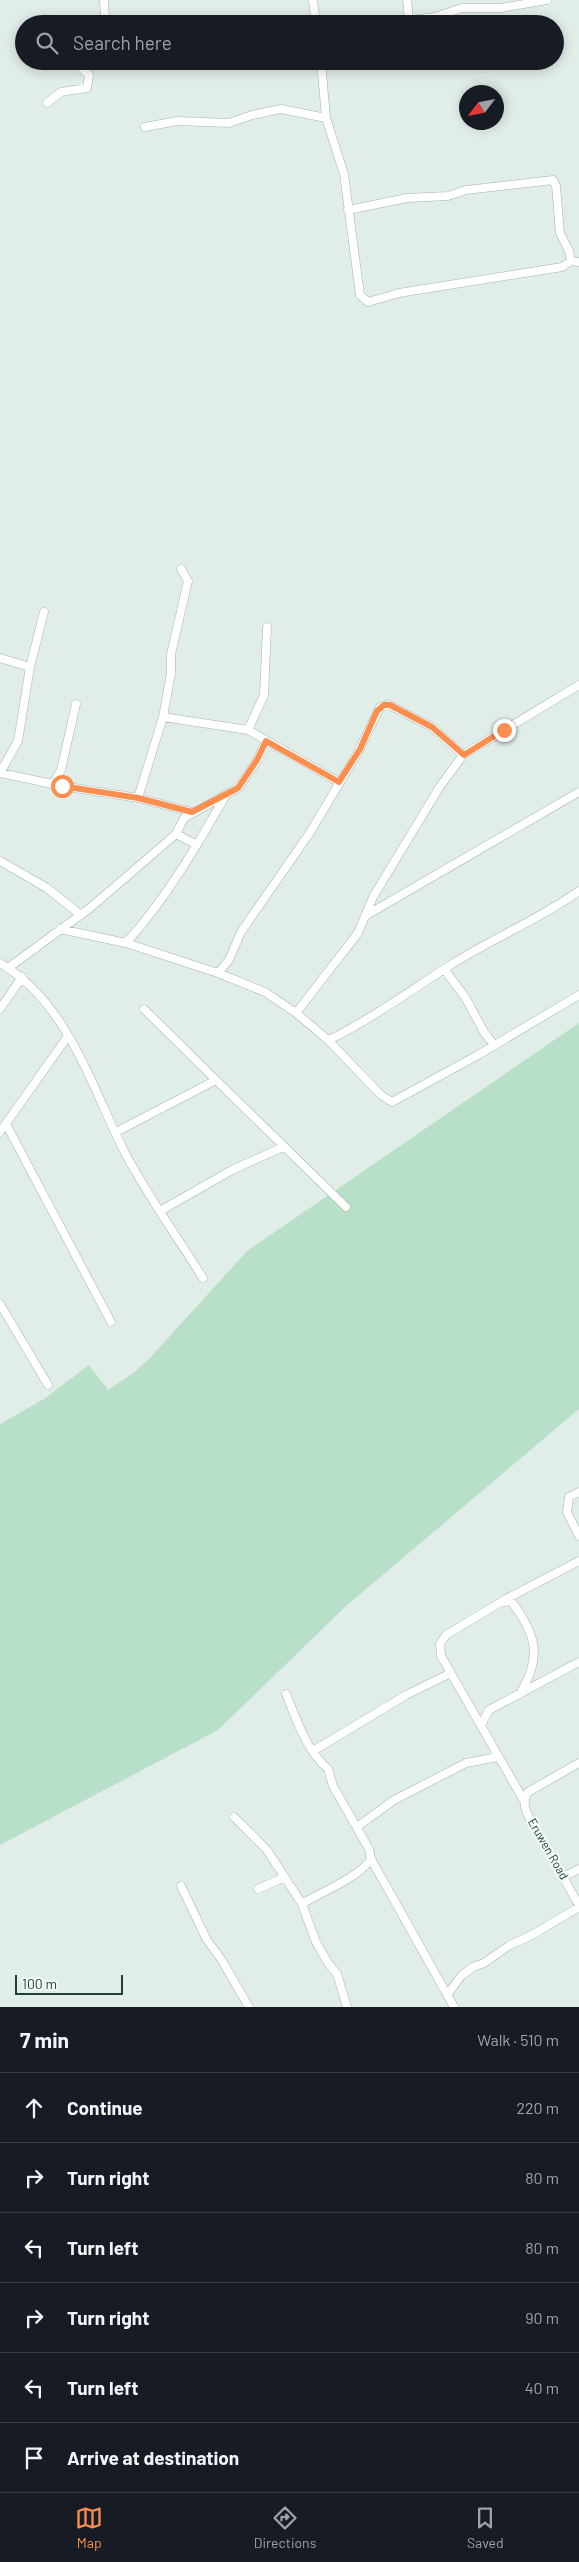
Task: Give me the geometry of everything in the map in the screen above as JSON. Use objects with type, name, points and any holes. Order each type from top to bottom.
[{"type":"street","points":[[104,0],[105,15]]},
{"type":"street","points":[[313,0],[315,15]]},
{"type":"street","points":[[407,0],[409,15]]},
{"type":"street","points":[[441,15],[462,8],[490,4],[510,7],[547,0]]},
{"type":"street","points":[[46,103],[60,92],[87,88],[89,75],[83,70]]},
{"type":"street","points":[[322,70],[326,118],[339,155],[360,295],[368,302],[399,293],[562,267],[575,262],[560,233],[556,186],[553,180],[466,190],[448,196],[408,198],[348,210]]},
{"type":"street","points":[[145,127],[177,121],[229,123],[281,109],[326,118]]},
{"type":"street","points":[[138,798],[163,717],[171,673],[171,654],[188,581],[181,569]]},
{"type":"street","points":[[44,612],[30,667],[18,741],[0,773],[138,798],[192,812]]},
{"type":"street","points":[[248,730],[264,695],[267,627]]},
{"type":"street","points":[[0,658],[30,667]]},
{"type":"street","points":[[296,1013],[355,938],[373,897],[439,788],[464,755],[579,685]]},
{"type":"street","points":[[53,784],[61,770],[76,704]]},
{"type":"street","points":[[218,973],[229,960],[241,932],[309,834],[360,749],[377,711],[384,705],[390,705],[432,727],[464,755]]},
{"type":"street","points":[[163,717],[248,730],[339,782]]},
{"type":"street","points":[[8,968],[81,915],[176,834],[184,818],[238,788],[257,760],[266,741]]},
{"type":"street","points":[[0,752],[9,755]]},
{"type":"street","points":[[365,916],[579,792]]},
{"type":"street","points":[[126,943],[146,921],[197,845],[226,795]]},
{"type":"street","points":[[176,834],[197,845]]},
{"type":"street","points":[[0,861],[47,888],[81,915]]},
{"type":"street","points":[[328,1040],[420,986],[444,969],[553,909],[579,892]]},
{"type":"street","points":[[60,929],[126,943],[218,973],[265,992],[296,1013],[328,1040],[381,1095],[392,1102],[579,995]]},
{"type":"street","points":[[0,963],[22,977],[33,987],[68,1036],[125,1153],[204,1278]]},
{"type":"street","points":[[444,969],[465,997],[484,1032],[494,1045]]},
{"type":"street","points":[[0,1009],[22,977]]},
{"type":"street","points":[[144,1009],[346,1208]]},
{"type":"street","points":[[0,1132],[14,1109],[68,1036]]},
{"type":"street","points":[[116,1132],[216,1080]]},
{"type":"street","points":[[6,1124],[111,1322]]},
{"type":"street","points":[[160,1211],[232,1170],[284,1147]]},
{"type":"street","points":[[0,1304],[48,1385]]},
{"type":"street","points":[[579,1492],[569,1497],[566,1510],[579,1536]]},
{"type":"street","points":[[501,1603],[579,1562]]},
{"type":"street","points":[[501,1603],[511,1601],[525,1622],[534,1646],[533,1668],[520,1694]]},
{"type":"street","name":"Eruwen Road","points":[[501,1603],[446,1635],[440,1644],[442,1656],[498,1757],[524,1799],[525,1808],[531,1821],[579,1906]]},
{"type":"street","points":[[481,1725],[489,1710],[579,1662]]},
{"type":"street","points":[[312,1751],[406,1695],[448,1675]]},
{"type":"street","points":[[286,1694],[312,1751],[321,1764],[328,1768],[333,1786],[348,1814],[358,1826],[369,1849],[371,1859],[454,2007]]},
{"type":"street","points":[[358,1826],[394,1800],[466,1764],[498,1757]]},
{"type":"street","points":[[524,1799],[528,1792],[579,1763]]},
{"type":"street","points":[[234,1817],[267,1850],[302,1904],[316,1942],[336,1974],[347,2007]]},
{"type":"street","points":[[302,1904],[354,1875],[368,1864],[371,1859]]},
{"type":"street","points":[[563,1877],[579,1868]]},
{"type":"street","points":[[258,1889],[285,1877]]},
{"type":"street","points":[[181,1886],[207,1940],[221,1959],[249,2007]]},
{"type":"street","points":[[448,1994],[461,1976],[473,1967],[484,1963],[510,1945],[532,1935],[579,1906]]},
{"type":"green space","points":[[579,1023],[579,1409],[346,1606],[218,1730],[0,1845],[0,1424],[44,1399],[89,1365],[108,1390],[132,1374],[150,1358],[247,1251]]},
{"type":"route","points":[[62,786],[138,798],[192,812],[238,788],[257,760],[266,741],[339,782],[360,749],[377,711],[384,705],[390,705],[432,727],[464,755],[504,730]]}]
